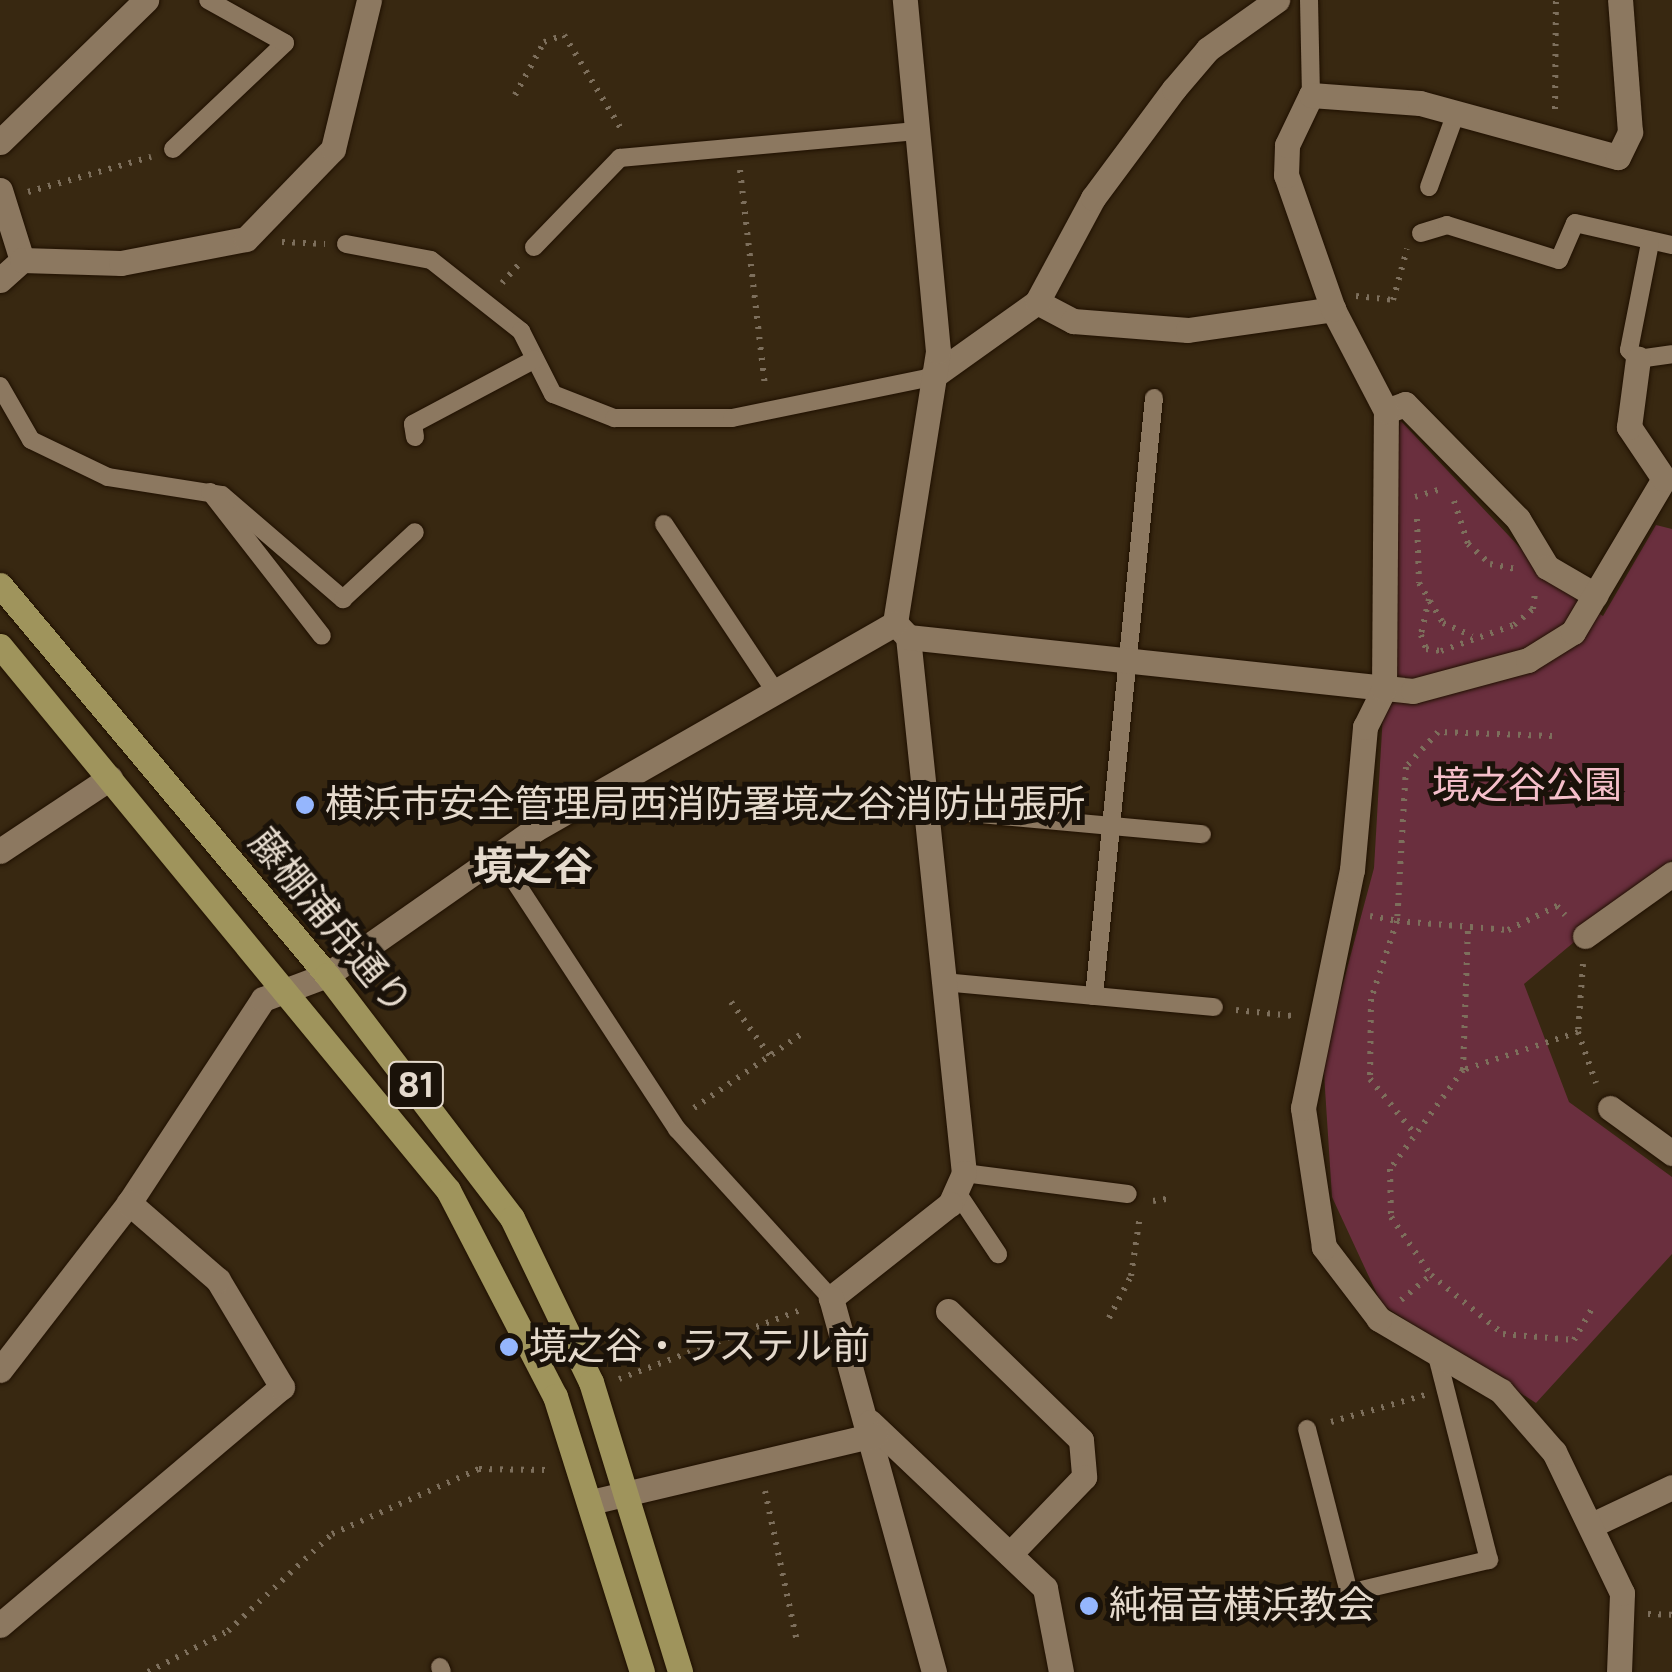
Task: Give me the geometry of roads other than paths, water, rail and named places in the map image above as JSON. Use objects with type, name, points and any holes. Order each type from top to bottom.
[{"type":"main road","name":"藤棚浦舟通り","points":[[0,585],[327,974],[512,1218],[591,1382],[680,1672]]},
{"type":"main road","name":"藤棚浦舟通り","points":[[0,646],[448,1190],[515,1304],[591,1502],[642,1672]]},
{"type":"street","points":[[0,142],[146,0]]},
{"type":"street","points":[[0,280],[22,260],[121,263],[253,240],[333,149],[369,0]]},
{"type":"street","points":[[904,0],[938,351],[902,630],[926,809],[960,1182],[831,1298],[872,1429],[934,1672]]},
{"type":"street","points":[[932,377],[1037,302],[1094,198],[1174,88],[1208,49],[1277,0]]},
{"type":"street","points":[[1619,1672],[1622,1593],[1596,1523],[1554,1452],[1501,1391],[1379,1320],[1324,1247],[1303,1108],[1352,870],[1364,727],[1384,689],[1386,410],[1333,309],[1286,174],[1287,145],[1310,95],[1383,96],[1618,157],[1630,132],[1620,0]]},
{"type":"street","points":[[1,194],[22,260]]},
{"type":"street","points":[[1037,302],[1072,321],[1154,330],[1256,326],[1333,309]]},
{"type":"street","points":[[0,1370],[129,1202],[263,998],[281,984],[327,974],[497,854],[773,688],[902,630],[1413,691],[1528,660],[1573,632],[1664,496],[1664,479],[1629,427],[1626,404],[1638,358]]},
{"type":"street","points":[[1386,410],[1405,404],[1518,519],[1547,567],[1596,595]]},
{"type":"street","points":[[0,851],[110,778]]},
{"type":"street","points":[[1585,936],[1672,874]]},
{"type":"street","points":[[1610,1108],[1672,1154]]},
{"type":"street","points":[[0,1625],[282,1387],[218,1280],[129,1202]]},
{"type":"street","points":[[948,1311],[1082,1440],[1084,1477],[1010,1554]]},
{"type":"street","points":[[591,1502],[759,1465],[872,1429]]},
{"type":"street","points":[[872,1429],[1045,1588],[1061,1672]]},
{"type":"street","points":[[1596,1523],[1672,1487]]},
{"type":"lane","points":[[174,149],[285,44],[208,0]]},
{"type":"lane","points":[[1310,0],[1310,95]]},
{"type":"lane","points":[[1429,187],[1456,113]]},
{"type":"lane","points":[[534,247],[602,172],[636,154],[916,130]]},
{"type":"lane","points":[[1421,233],[1446,225],[1559,260],[1575,223],[1672,245]]},
{"type":"lane","points":[[1650,243],[1629,350],[1638,358],[1672,354]]},
{"type":"lane","points":[[346,244],[432,260],[521,331],[553,394],[614,418],[770,411],[932,377]]},
{"type":"lane","points":[[415,437],[413,424],[535,360]]},
{"type":"lane","points":[[0,386],[31,440],[108,477],[210,492],[258,518],[343,599],[415,532]]},
{"type":"lane","points":[[1094,996],[1124,657],[1154,398]]},
{"type":"lane","points":[[210,492],[322,636]]},
{"type":"lane","points":[[664,524],[773,688]]},
{"type":"lane","points":[[926,809],[1202,834]]},
{"type":"lane","points":[[497,854],[673,1122],[831,1298]]},
{"type":"lane","points":[[944,982],[1214,1007]]},
{"type":"lane","points":[[960,1182],[1128,1194]]},
{"type":"lane","points":[[960,1182],[998,1254]]},
{"type":"lane","points":[[1307,1428],[1349,1594],[1489,1560],[1437,1356]]},
{"type":"place","name":"横浜市安全管理局西消防署境之谷消防出張所","points":[[305,805]]},
{"type":"place","name":"境之谷・ラステル前","points":[[509,1347]]},
{"type":"place","name":"純福音横浜教会","points":[[1089,1606]]},
{"type":"district","name":"境之谷","points":[[533,866]]},
{"type":"park label","name":"境之谷公園","points":[[1527,786]]}]
